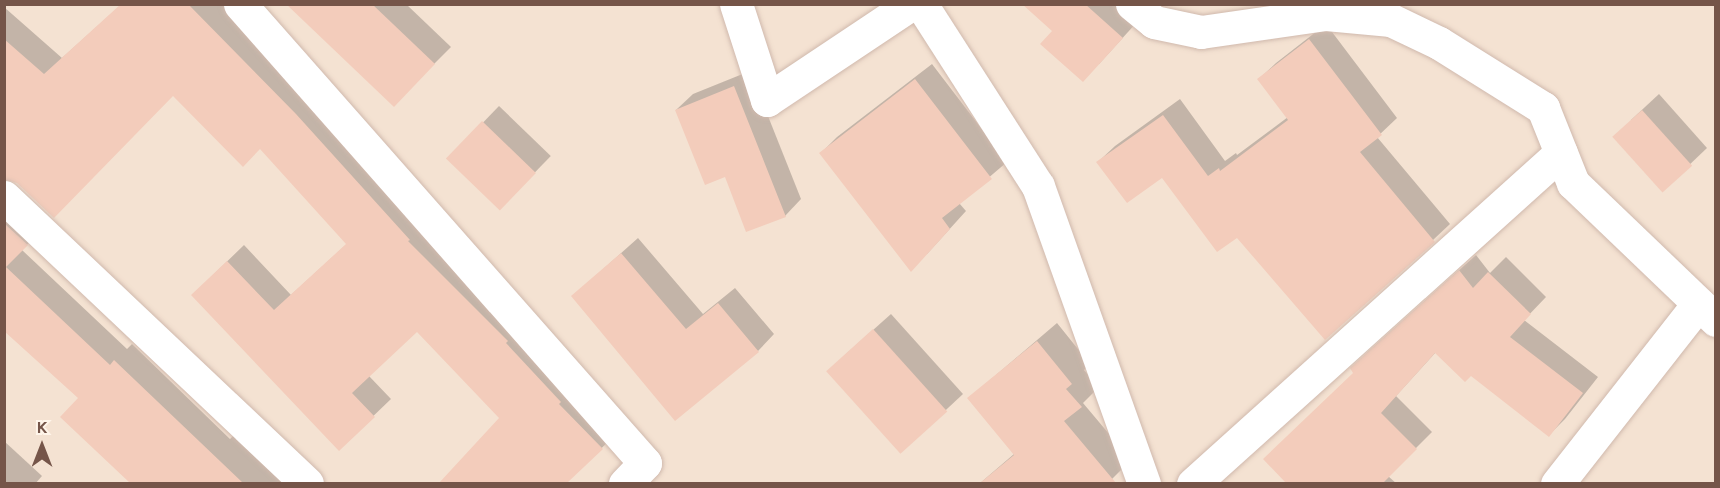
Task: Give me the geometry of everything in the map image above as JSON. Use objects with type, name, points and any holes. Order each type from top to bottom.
[{"type":"street","points":[[240,4],[645,463],[626,483]]},
{"type":"street","points":[[736,4],[768,100],[911,4]]},
{"type":"street","points":[[921,4],[1038,186],[1144,483]]},
{"type":"street","points":[[1132,4],[1154,22],[1201,32],[1326,14],[1391,20],[1439,43],[1543,108],[1573,183],[1707,312],[1557,483]]},
{"type":"street","points":[[1193,483],[1561,153]]},
{"type":"street","points":[[4,197],[307,483]]},
{"type":"shaded area","points":[[5,5],[1715,5],[1715,483],[5,483]]},
{"type":"building","points":[[121,4],[188,4],[296,114],[410,240],[408,241],[508,341],[506,343],[561,402],[559,404],[603,449],[567,483],[439,483],[499,418],[417,332],[352,393],[375,417],[339,451],[191,295],[227,261],[274,310],[346,244],[260,149],[243,167],[173,96],[54,218],[17,183],[4,179],[4,39],[44,74]]},
{"type":"building","points":[[286,4],[372,4],[435,64],[394,107]]},
{"type":"building","points":[[1022,4],[1085,4],[1123,38],[1083,82],[1040,44],[1052,31]]},
{"type":"building","points":[[1309,39],[1382,135],[1360,152],[1435,242],[1325,340],[1237,238],[1217,252],[1162,178],[1127,203],[1096,162],[1163,115],[1208,176],[1219,168],[1220,171],[1288,120],[1257,79]]},
{"type":"building","points":[[915,79],[992,179],[942,218],[950,229],[911,272],[819,153]]},
{"type":"building","points":[[734,86],[786,217],[746,232],[725,177],[705,185],[675,110]]},
{"type":"building","points":[[1642,110],[1692,166],[1662,193],[1612,137]]},
{"type":"building","points":[[482,121],[536,173],[500,211],[446,158]]},
{"type":"building","points":[[4,223],[28,245],[6,267],[110,365],[114,360],[243,483],[130,483],[60,417],[78,398],[4,331]]},
{"type":"building","points":[[621,253],[686,329],[718,303],[759,352],[675,421],[571,296]]},
{"type":"building","points":[[1459,270],[1473,288],[1488,272],[1531,314],[1510,337],[1583,393],[1549,437],[1471,376],[1465,382],[1435,353],[1381,413],[1417,449],[1383,483],[1286,483],[1263,459],[1353,373],[1350,368]]},
{"type":"building","points":[[873,329],[947,411],[900,454],[826,371]]},
{"type":"building","points":[[1037,341],[1072,384],[1066,389],[1082,407],[1064,421],[1116,483],[980,483],[1014,455],[967,398]]}]
